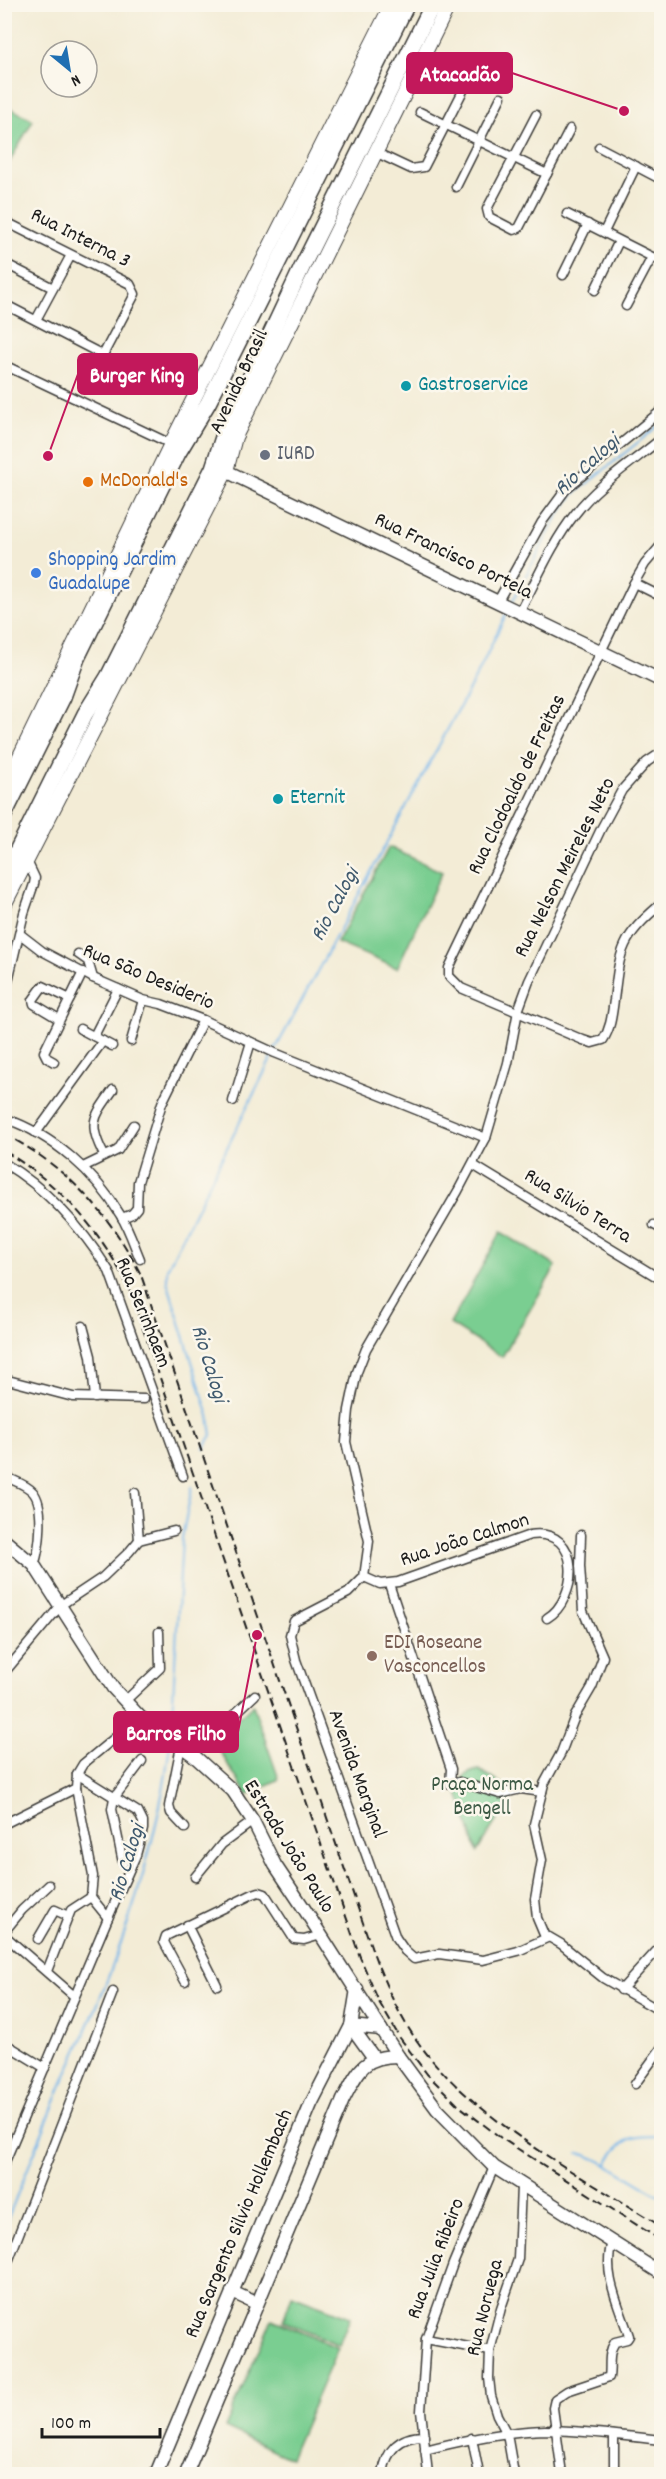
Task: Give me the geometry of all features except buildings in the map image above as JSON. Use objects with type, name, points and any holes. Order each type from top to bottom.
[{"type":"highway","name":"Avenida Brasil","points":[[4,815],[63,697],[77,658],[168,474],[208,403],[407,4]]},
{"type":"highway","name":"Avenida Brasil","points":[[4,878],[84,714],[108,677],[213,468],[225,431],[305,261],[433,4]]},
{"type":"main road","name":"Avenida Brasil","points":[[4,789],[171,444],[392,4]]},
{"type":"main road","name":"Avenida Brasil","points":[[4,905],[226,471],[235,437],[449,4]]},
{"type":"main road","name":"Rua Francisco Portela","points":[[226,471],[662,681]]},
{"type":"main road","points":[[4,878],[57,801]]},
{"type":"main road","name":"Estrada João Paulo","points":[[4,1540],[34,1565],[113,1688],[140,1717],[192,1754],[232,1791],[253,1821],[275,1865],[357,1989],[398,2056],[437,2109],[494,2168],[662,2274]]},
{"type":"main road","name":"Rua Sargento Silvio Hollembach","points":[[156,2475],[311,2104],[351,2026],[357,1989]]},
{"type":"main road","points":[[351,2026],[381,2029]]},
{"type":"main road","points":[[351,2026],[374,2058]]},
{"type":"main road","points":[[186,2475],[256,2303],[343,2100],[364,2064],[374,2058],[398,2056]]},
{"type":"main road","points":[[232,2292],[256,2303]]},
{"type":"street","points":[[377,153],[411,169],[424,167],[469,79]]},
{"type":"street","points":[[456,187],[501,97]]},
{"type":"street","points":[[420,112],[547,174]]},
{"type":"street","points":[[536,115],[487,213],[489,217],[514,230],[519,228],[570,129]]},
{"type":"street","points":[[599,147],[662,180]]},
{"type":"street","points":[[603,232],[636,166]]},
{"type":"street","points":[[567,214],[662,262]]},
{"type":"street","name":"Rua Interna 3","points":[[4,221],[130,284],[135,294],[104,355],[36,320]]},
{"type":"street","points":[[562,275],[588,224]]},
{"type":"street","points":[[595,290],[619,241]]},
{"type":"street","points":[[4,304],[36,320],[71,255]]},
{"type":"street","points":[[626,306],[652,257]]},
{"type":"street","points":[[4,263],[53,288]]},
{"type":"street","points":[[4,365],[171,444]]},
{"type":"street","points":[[500,602],[542,522],[567,488],[662,410]]},
{"type":"street","points":[[519,611],[575,513],[662,438]]},
{"type":"street","name":"Rua Clodoaldo de Freitas","points":[[518,1011],[461,988],[449,976],[449,968],[634,583],[645,564],[662,544]]},
{"type":"street","points":[[634,583],[662,597]]},
{"type":"street","name":"Rua Nelson Meireles Neto","points":[[364,1577],[369,1541],[346,1442],[349,1410],[357,1372],[366,1349],[473,1165],[486,1138],[508,1063],[518,1011],[539,959],[601,829],[622,790],[647,762],[662,752]]},
{"type":"street","points":[[4,998],[24,913],[34,884],[27,861]]},
{"type":"street","points":[[518,1011],[583,1040],[592,1043],[603,1040],[611,1022],[622,948],[639,922],[662,903]]},
{"type":"street","name":"Rua Sāo Desiderio","points":[[20,934],[42,951],[93,978],[143,1000],[162,1004],[203,1020],[282,1056],[486,1138]]},
{"type":"street","points":[[78,954],[88,961],[93,978]]},
{"type":"street","points":[[54,1062],[47,1058],[44,1052],[83,972]]},
{"type":"street","points":[[59,1019],[34,1004],[33,1000],[43,986],[70,999]]},
{"type":"street","points":[[94,1036],[118,988]]},
{"type":"street","points":[[131,1041],[143,1000]]},
{"type":"street","points":[[122,1218],[132,1214],[137,1208],[138,1182],[162,1103],[203,1020]]},
{"type":"street","points":[[80,1029],[112,1046]]},
{"type":"street","points":[[36,1133],[103,1041]]},
{"type":"street","points":[[233,1101],[251,1042]]},
{"type":"street","points":[[104,1155],[93,1124],[94,1117],[113,1090]]},
{"type":"street","points":[[4,1118],[36,1133],[73,1158],[82,1167],[122,1218],[140,1259]]},
{"type":"street","points":[[82,1167],[121,1146],[134,1125]]},
{"type":"street","name":"Rua Serinhaem","points":[[4,1163],[54,1200],[94,1247],[109,1271],[183,1476]]},
{"type":"street","name":"Rua Silvio Terra","points":[[473,1165],[662,1280]]},
{"type":"street","points":[[83,1326],[91,1356],[95,1398]]},
{"type":"street","points":[[4,1379],[73,1397],[144,1399]]},
{"type":"street","points":[[4,1476],[30,1490],[38,1500],[38,1545],[34,1565]]},
{"type":"street","points":[[135,1493],[139,1540]]},
{"type":"street","points":[[4,1673],[61,1605],[103,1577],[139,1540],[174,1531]]},
{"type":"street","name":"Rua João Calmon","points":[[364,1577],[380,1584],[389,1584],[530,1534],[549,1534],[564,1544],[568,1552],[569,1566],[565,1598],[561,1606],[546,1618]]},
{"type":"street","points":[[581,1535],[580,1574],[583,1611],[603,1657],[592,1687],[576,1716],[542,1792],[534,1824],[542,1860],[536,1899],[537,1918],[545,1937],[561,1944],[621,1989],[662,2012]]},
{"type":"street","name":"Avenida Marginal","points":[[364,1577],[348,1593],[294,1621],[290,1635],[296,1660],[396,1938],[409,1956],[419,1960],[440,1954],[483,1960],[518,1952],[545,1937]]},
{"type":"street","points":[[389,1584],[451,1769],[450,1784],[459,1782],[500,1794],[527,1789],[542,1792]]},
{"type":"street","points":[[125,1701],[159,1668],[159,1632]]},
{"type":"street","points":[[192,1754],[255,1695]]},
{"type":"street","points":[[108,1918],[92,1897],[93,1876],[76,1788],[77,1774],[90,1758],[140,1717]]},
{"type":"street","points":[[178,1745],[169,1806],[171,1813],[185,1828]]},
{"type":"street","points":[[123,1863],[112,1809],[114,1798],[142,1761]]},
{"type":"street","points":[[4,2164],[136,1855],[143,1829],[138,1812],[77,1774]]},
{"type":"street","points":[[4,1824],[76,1788]]},
{"type":"street","points":[[195,1877],[222,1844],[253,1821]]},
{"type":"street","points":[[49,1885],[22,1910],[4,1933],[74,1996]]},
{"type":"street","points":[[185,1980],[164,1939],[168,1934],[259,1892],[265,1894],[294,1939],[304,1940],[321,1935]]},
{"type":"street","points":[[47,1971],[71,1910],[92,1897]]},
{"type":"street","points":[[38,1939],[55,1910],[68,1916]]},
{"type":"street","points":[[187,1925],[217,1985]]},
{"type":"street","points":[[621,1989],[662,1946]]},
{"type":"street","points":[[4,2272],[113,1992]]},
{"type":"street","points":[[4,2043],[45,2068]]},
{"type":"street","points":[[635,2084],[662,2047]]},
{"type":"street","name":"Rua Julia Ribeiro","points":[[428,2475],[421,2411],[426,2339],[453,2264],[494,2168]]},
{"type":"street","name":"Rua Noruega","points":[[514,2475],[507,2434],[497,2415],[491,2396],[490,2351],[501,2308],[518,2259],[520,2186]]},
{"type":"street","points":[[562,2475],[553,2404],[560,2395],[609,2377],[612,2347],[615,2342],[628,2338],[611,2286],[608,2253],[612,2242]]},
{"type":"street","points":[[426,2339],[490,2351]]},
{"type":"street","points":[[425,2450],[472,2439],[557,2431],[662,2440]]},
{"type":"street","points":[[614,2435],[614,2475]]},
{"type":"street","points":[[383,2475],[390,2453],[399,2442],[410,2436],[424,2436]]},
{"type":"street","points":[[472,2439],[479,2475]]},
{"type":"green space","points":[[4,105],[33,120],[6,168],[4,167]]},
{"type":"green space","points":[[389,847],[442,872],[397,968],[337,943]]},
{"type":"green space","points":[[501,1232],[556,1266],[502,1357],[450,1324]]},
{"type":"green space","points":[[253,1705],[279,1779],[247,1795],[212,1739]]},
{"type":"green space","name":"Praça Norma Bengell","points":[[479,1770],[514,1792],[477,1852],[457,1790],[464,1776]]},
{"type":"green space","points":[[292,2295],[350,2317],[339,2345],[283,2321]]},
{"type":"green space","points":[[272,2319],[338,2348],[290,2458],[225,2428]]},
{"type":"waterway","name":"Rio Calogi","points":[[511,604],[557,517],[574,494],[662,423]]},
{"type":"waterway","name":"Rio Calogi","points":[[275,1050],[478,673],[507,612]]},
{"type":"waterway","name":"Rio Calogi","points":[[204,1448],[212,1435],[209,1416],[167,1281],[167,1269],[273,1055]]},
{"type":"waterway","name":"Rio Calogi","points":[[171,1735],[182,1538],[192,1487]]},
{"type":"waterway","name":"Rio Calogi","points":[[4,2227],[123,1938],[152,1842],[170,1743]]},
{"type":"waterway","points":[[606,2165],[617,2149],[628,2140],[662,2136]]},
{"type":"waterway","points":[[578,2153],[608,2165],[662,2196]]},
{"type":"railway","points":[[4,1134],[47,1161],[84,1194],[116,1232],[141,1275],[373,1952],[391,1996],[408,2028],[438,2067],[496,2120],[563,2166],[662,2227]]},
{"type":"railway","points":[[4,1151],[44,1178],[78,1211],[107,1249],[130,1291],[360,1957],[379,2002],[400,2038],[427,2074],[458,2105],[501,2138],[662,2241]]},
{"type":"place","name":"Atacadão","points":[[624,111]]},
{"type":"place","name":"Gastroservice","points":[[406,386]]},
{"type":"place","name":"IURD","points":[[265,455]]},
{"type":"place","name":"Burger King","points":[[48,456]]},
{"type":"place","name":"McDonald's","points":[[88,482]]},
{"type":"place","name":"Shopping Jardim Guadalupe","points":[[36,573]]},
{"type":"place","name":"Eternit","points":[[278,799]]},
{"type":"place","name":"Barros Filho","points":[[257,1635]]},
{"type":"place","name":"EDI Roseane Vasconcellos","points":[[372,1656]]}]
